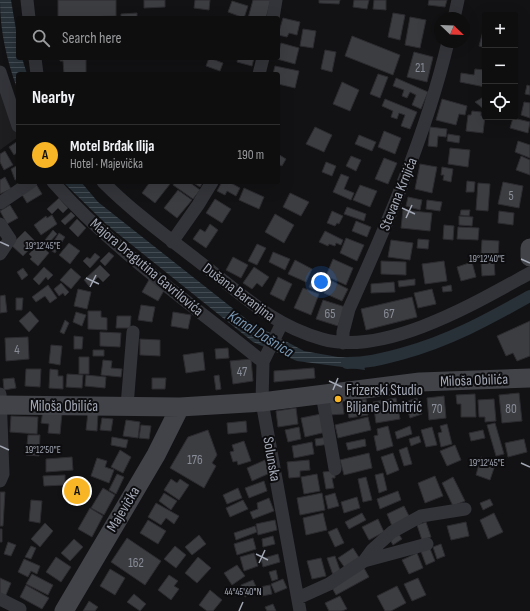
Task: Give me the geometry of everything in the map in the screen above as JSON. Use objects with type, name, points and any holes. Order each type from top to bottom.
[{"type":"main road","points":[[530,248],[530,257]]},
{"type":"main road","name":"Miloša Obilića","points":[[0,402],[180,407],[262,402],[420,382],[530,378]]},
{"type":"main road","name":"Majevička","points":[[64,611],[156,455],[180,407]]},
{"type":"street","points":[[27,0],[29,16]]},
{"type":"street","points":[[273,16],[276,0]]},
{"type":"street","points":[[455,12],[458,0]]},
{"type":"street","name":"Stevana Krnjića","points":[[343,343],[343,332],[349,309],[415,151],[440,75],[447,48]]},
{"type":"street","points":[[35,60],[37,72]]},
{"type":"street","points":[[260,72],[262,60]]},
{"type":"street","points":[[0,72],[16,120]]},
{"type":"street","points":[[0,203],[28,184]]},
{"type":"street","name":"Majora Dragutina Gavrilovića","points":[[55,184],[101,230],[264,358]]},
{"type":"street","name":"Dušana Baranjina","points":[[105,184],[172,242],[280,326],[322,339],[343,343],[374,340],[439,321],[468,307],[530,272]]},
{"type":"street","points":[[172,242],[211,184]]},
{"type":"street","points":[[0,224],[10,239],[0,254]]},
{"type":"street","name":"Solunska","points":[[280,326],[264,358],[262,402],[300,611]]},
{"type":"street","points":[[127,406],[133,332]]},
{"type":"street","points":[[322,394],[335,469]]},
{"type":"street","points":[[0,402],[3,474],[0,481]]},
{"type":"street","points":[[364,561],[372,550],[392,532],[421,516],[465,509]]},
{"type":"street","points":[[298,598],[329,584],[364,561],[427,544]]},
{"type":"street","points":[[0,599],[20,609],[19,611]]},
{"type":"shaded area","points":[[0,84],[16,131],[16,138],[0,150]]},
{"type":"water","points":[[0,0],[11,0],[16,30],[16,60],[23,60],[26,72],[16,72],[16,85],[5,46],[0,12]]},
{"type":"water","points":[[65,184],[83,184],[98,202],[250,322],[304,351],[338,357],[362,358],[365,370],[297,361],[253,342],[107,225]]},
{"type":"building","points":[[58,0],[116,0],[116,16],[58,16]]},
{"type":"building","points":[[144,0],[165,0],[165,7],[144,8]]},
{"type":"building","points":[[195,0],[210,0],[209,10],[194,8]]},
{"type":"building","points":[[253,0],[271,0],[267,16],[249,16]]},
{"type":"building","points":[[319,0],[340,0],[339,4],[319,3]]},
{"type":"building","points":[[354,0],[369,0],[367,9],[353,7]]},
{"type":"building","points":[[374,0],[386,0],[386,10],[373,9]]},
{"type":"building","points":[[429,0],[447,0],[445,7],[428,5]]},
{"type":"building","points":[[232,1],[248,6],[245,16],[239,16],[228,12]]},
{"type":"building","points":[[137,13],[137,16],[121,16],[121,14]]},
{"type":"building","points":[[393,13],[405,15],[400,40],[388,37]]},
{"type":"building","points":[[410,17],[426,20],[420,48],[405,45]]},
{"type":"building","points":[[283,18],[300,22],[297,35],[289,33],[287,37],[280,35],[280,28]]},
{"type":"building","points":[[303,29],[316,31],[313,48],[300,46]]},
{"type":"building","points":[[482,35],[482,47],[479,46]]},
{"type":"building","points":[[352,36],[400,55],[393,75],[345,56]]},
{"type":"building","points":[[281,43],[299,48],[295,64],[280,60]]},
{"type":"building","points":[[325,50],[336,52],[332,72],[321,69]]},
{"type":"building","points":[[414,52],[433,57],[427,82],[407,77]]},
{"type":"building","points":[[86,60],[86,72],[64,72],[63,61],[60,61]]},
{"type":"building","points":[[208,60],[215,60],[223,63],[220,71],[206,66]]},
{"type":"building","points":[[238,60],[254,60],[252,66],[237,62]]},
{"type":"building","points":[[275,66],[299,71],[295,88],[280,84],[280,72],[274,72]]},
{"type":"building","points":[[475,69],[482,70],[482,86],[460,82],[461,73],[474,75]]},
{"type":"building","points":[[378,74],[388,77],[380,98],[370,94]]},
{"type":"building","points":[[396,78],[428,92],[421,109],[412,105],[416,95],[410,92],[407,98],[402,96],[404,90],[393,86]]},
{"type":"building","points":[[342,82],[359,90],[350,111],[333,104]]},
{"type":"building","points":[[527,85],[530,86],[530,95],[525,94]]},
{"type":"building","points":[[482,98],[482,108],[475,102]]},
{"type":"building","points":[[385,99],[417,112],[410,129],[401,126],[405,115],[399,113],[397,119],[391,117],[393,111],[382,106]]},
{"type":"building","points":[[442,99],[467,106],[465,115],[459,114],[456,125],[436,120]]},
{"type":"building","points":[[524,102],[530,103],[530,118],[521,115]]},
{"type":"building","points":[[472,111],[481,112],[482,120],[485,120],[483,133],[466,131],[468,115],[471,115]]},
{"type":"building","points":[[518,119],[530,122],[528,133],[510,128],[512,120]]},
{"type":"building","points":[[315,127],[332,135],[324,152],[306,144]]},
{"type":"building","points":[[430,127],[447,129],[446,137],[438,136],[437,147],[428,146]]},
{"type":"building","points":[[384,131],[401,138],[395,154],[378,147]]},
{"type":"building","points":[[448,134],[460,136],[459,143],[447,141]]},
{"type":"building","points":[[359,135],[376,142],[372,151],[355,144]]},
{"type":"building","points":[[518,141],[530,145],[530,158],[515,152]]},
{"type":"building","points":[[16,142],[16,154],[14,155],[9,147]]},
{"type":"building","points":[[450,148],[470,150],[468,167],[448,164]]},
{"type":"building","points":[[5,151],[13,165],[4,170],[0,162],[0,154]]},
{"type":"building","points":[[280,155],[286,159],[282,166],[280,165]]},
{"type":"building","points":[[351,156],[361,160],[356,171],[346,166]]},
{"type":"building","points":[[521,156],[530,160],[530,175],[516,170]]},
{"type":"building","points":[[384,158],[397,163],[388,184],[375,179]]},
{"type":"building","points":[[326,162],[336,166],[332,176],[322,172]]},
{"type":"building","points":[[420,164],[437,167],[432,193],[415,189]]},
{"type":"building","points":[[16,166],[16,180],[15,180],[11,169]]},
{"type":"building","points":[[442,167],[453,169],[451,182],[443,180],[444,175],[441,175]]},
{"type":"building","points":[[341,174],[349,177],[344,189],[354,193],[351,200],[333,192]]},
{"type":"building","points":[[5,177],[11,189],[0,194],[0,180]]},
{"type":"building","points":[[467,181],[475,182],[474,192],[466,192]]},
{"type":"building","points":[[503,182],[523,186],[519,208],[498,204]]},
{"type":"building","points":[[478,183],[490,184],[488,211],[476,210]]},
{"type":"building","points":[[36,184],[42,194],[27,203],[21,193]]},
{"type":"building","points":[[149,184],[170,184],[155,203],[142,193]]},
{"type":"building","points":[[192,184],[200,190],[193,199],[173,185]]},
{"type":"building","points":[[221,184],[233,184],[240,188],[236,196],[227,191],[225,195],[217,191]]},
{"type":"building","points":[[360,185],[377,191],[370,207],[353,200]]},
{"type":"building","points":[[244,188],[264,197],[259,209],[239,200]]},
{"type":"building","points":[[178,190],[192,200],[177,218],[164,208]]},
{"type":"building","points":[[290,193],[309,202],[301,216],[283,207]]},
{"type":"building","points":[[408,197],[422,200],[420,210],[406,206]]},
{"type":"building","points":[[59,198],[68,208],[63,213],[58,208],[52,214],[47,209]]},
{"type":"building","points":[[215,199],[231,209],[222,223],[206,213]]},
{"type":"building","points":[[427,200],[442,202],[440,211],[426,209]]},
{"type":"building","points":[[10,205],[18,218],[7,224],[0,211]]},
{"type":"building","points":[[347,207],[366,214],[364,221],[344,214]]},
{"type":"building","points":[[403,210],[432,213],[430,231],[401,228]]},
{"type":"building","points":[[461,210],[470,210],[469,216],[460,215]]},
{"type":"building","points":[[332,211],[343,216],[339,224],[337,223],[335,226],[327,223]]},
{"type":"building","points":[[499,211],[514,213],[513,225],[498,223]]},
{"type":"building","points":[[71,212],[75,216],[65,225],[61,221]]},
{"type":"building","points":[[275,214],[294,225],[284,243],[265,232]]},
{"type":"building","points":[[52,215],[57,224],[41,235],[34,225],[46,216],[47,218]]},
{"type":"building","points":[[459,216],[473,217],[472,226],[459,225]]},
{"type":"building","points":[[77,219],[86,228],[78,237],[69,228]]},
{"type":"building","points":[[356,221],[371,227],[367,237],[352,231]]},
{"type":"building","points":[[210,224],[218,230],[206,248],[193,239],[200,229],[205,232]]},
{"type":"building","points":[[444,225],[454,226],[453,240],[443,239]]},
{"type":"building","points":[[458,227],[479,228],[478,240],[457,239]]},
{"type":"building","points":[[53,230],[57,234],[48,244],[45,240]]},
{"type":"building","points":[[25,231],[36,242],[23,256],[11,245]]},
{"type":"building","points":[[325,231],[343,240],[341,245],[336,243],[335,246],[329,244],[328,246],[319,242]]},
{"type":"building","points":[[59,233],[65,237],[55,253],[49,249]]},
{"type":"building","points":[[346,238],[364,245],[357,261],[340,253]]},
{"type":"building","points":[[418,239],[429,240],[428,249],[417,248]]},
{"type":"building","points":[[391,240],[413,243],[410,260],[388,257]]},
{"type":"building","points":[[482,240],[499,241],[498,256],[481,255]]},
{"type":"building","points":[[69,243],[80,251],[70,264],[59,255]]},
{"type":"building","points":[[39,244],[49,253],[38,266],[30,259],[32,257],[29,254]]},
{"type":"building","points":[[257,244],[266,248],[257,265],[248,261]]},
{"type":"building","points":[[109,252],[114,256],[105,266],[100,261]]},
{"type":"building","points":[[273,252],[290,259],[285,270],[269,262]]},
{"type":"building","points":[[95,253],[100,257],[90,268],[83,261],[87,257],[90,259]]},
{"type":"building","points":[[233,257],[248,265],[241,278],[226,270]]},
{"type":"building","points":[[333,259],[353,268],[346,285],[326,276]]},
{"type":"building","points":[[295,260],[312,269],[306,282],[288,274]]},
{"type":"building","points":[[381,261],[406,262],[406,275],[381,274]]},
{"type":"building","points":[[444,261],[447,281],[425,284],[422,264]]},
{"type":"building","points":[[494,261],[495,275],[482,276],[481,262]]},
{"type":"building","points":[[472,262],[476,277],[461,281],[457,267]]},
{"type":"building","points":[[100,265],[110,275],[103,282],[98,277],[89,286],[84,280]]},
{"type":"building","points":[[44,267],[53,275],[48,280],[46,277],[39,285],[33,279]]},
{"type":"building","points":[[254,267],[269,277],[262,287],[257,283],[252,289],[243,283]]},
{"type":"building","points":[[23,268],[28,275],[22,280],[17,272]]},
{"type":"building","points":[[71,268],[81,277],[71,289],[60,280]]},
{"type":"building","points":[[278,277],[292,284],[284,301],[270,294]]},
{"type":"building","points":[[150,278],[166,287],[158,301],[142,292]]},
{"type":"building","points":[[415,279],[415,285],[399,287],[398,281]]},
{"type":"building","points":[[312,280],[323,285],[320,292],[309,287]]},
{"type":"building","points":[[330,280],[348,289],[342,301],[324,293]]},
{"type":"building","points":[[394,282],[395,292],[371,293],[371,284]]},
{"type":"building","points":[[61,283],[69,292],[65,296],[63,293],[59,296],[54,289]]},
{"type":"building","points":[[48,285],[57,298],[50,303],[45,296],[36,302],[32,297]]},
{"type":"building","points":[[451,285],[452,291],[443,292],[442,287]]},
{"type":"building","points":[[303,288],[319,294],[311,315],[294,308]]},
{"type":"building","points":[[78,289],[91,292],[87,309],[74,306]]},
{"type":"building","points":[[432,289],[436,304],[418,308],[414,293]]},
{"type":"building","points":[[5,295],[7,312],[0,313],[0,296]]},
{"type":"building","points":[[412,297],[417,317],[366,330],[361,309]]},
{"type":"building","points":[[16,298],[23,298],[22,310],[16,310]]},
{"type":"building","points":[[323,300],[345,307],[338,326],[316,319]]},
{"type":"building","points":[[141,305],[155,307],[152,322],[138,320]]},
{"type":"building","points":[[30,311],[39,321],[29,332],[19,321]]},
{"type":"building","points":[[88,311],[101,311],[101,317],[107,318],[107,330],[88,329]]},
{"type":"building","points":[[76,312],[86,315],[82,326],[73,322]]},
{"type":"building","points":[[173,312],[191,315],[188,329],[171,326]]},
{"type":"building","points":[[117,316],[131,316],[130,328],[116,328]]},
{"type":"building","points":[[65,320],[69,323],[64,334],[60,332]]},
{"type":"building","points":[[530,321],[530,356],[517,361],[513,353],[506,356],[497,336]]},
{"type":"building","points":[[100,332],[121,333],[120,347],[100,346]]},
{"type":"building","points":[[74,336],[83,337],[82,349],[74,349]]},
{"type":"building","points":[[28,337],[29,359],[6,361],[5,338]]},
{"type":"building","points":[[140,339],[160,340],[160,356],[140,355]]},
{"type":"building","points":[[51,345],[62,346],[60,365],[49,363]]},
{"type":"building","points":[[228,348],[229,358],[216,359],[215,349]]},
{"type":"building","points":[[93,350],[104,350],[104,356],[93,356]]},
{"type":"building","points":[[203,352],[205,370],[186,373],[183,355]]},
{"type":"building","points":[[79,357],[89,357],[89,374],[79,374]]},
{"type":"building","points":[[251,359],[253,381],[233,384],[230,361]]},
{"type":"building","points":[[103,360],[112,361],[111,368],[122,369],[121,377],[101,375]]},
{"type":"building","points":[[314,368],[315,378],[274,382],[274,371]]},
{"type":"building","points":[[26,369],[41,369],[40,387],[25,386]]},
{"type":"building","points":[[50,369],[58,370],[58,376],[63,376],[63,389],[49,388]]},
{"type":"building","points":[[67,374],[83,375],[82,388],[66,387]]},
{"type":"building","points":[[86,375],[106,377],[105,388],[85,386]]},
{"type":"building","points":[[219,375],[221,389],[216,390],[214,376]]},
{"type":"building","points":[[14,378],[16,388],[4,390],[3,379]]},
{"type":"building","points":[[152,378],[166,378],[165,389],[152,389]]},
{"type":"building","points":[[519,393],[522,421],[502,423],[499,395]]},
{"type":"building","points":[[475,394],[476,417],[461,417],[461,404],[457,404],[456,395]]},
{"type":"building","points":[[444,396],[446,418],[429,420],[427,398]]},
{"type":"building","points":[[342,398],[344,414],[329,415],[328,400]]},
{"type":"building","points":[[396,398],[400,419],[376,423],[373,402]]},
{"type":"building","points":[[417,398],[422,414],[410,418],[405,402]]},
{"type":"building","points":[[366,399],[368,415],[349,418],[346,402]]},
{"type":"building","points":[[494,399],[496,421],[485,422],[485,417],[479,417],[478,400]]},
{"type":"building","points":[[296,408],[298,424],[278,427],[276,411]]},
{"type":"building","points":[[43,411],[62,413],[60,434],[48,433],[49,424],[41,423]]},
{"type":"building","points":[[88,412],[98,413],[97,431],[86,430]]},
{"type":"building","points":[[321,414],[326,432],[305,437],[301,418]]},
{"type":"building","points":[[11,416],[38,417],[37,434],[10,432]]},
{"type":"building","points":[[368,417],[371,430],[338,438],[335,425]]},
{"type":"building","points":[[102,418],[113,419],[111,431],[100,430]]},
{"type":"building","points":[[126,420],[140,422],[138,438],[123,436]]},
{"type":"building","points":[[246,421],[247,432],[228,434],[227,423]]},
{"type":"building","points":[[495,423],[504,454],[496,456],[487,425]]},
{"type":"building","points":[[447,424],[452,444],[441,447],[438,433],[442,432],[440,426]]},
{"type":"building","points":[[141,425],[151,426],[149,439],[139,438]]},
{"type":"building","points":[[388,426],[393,446],[377,451],[374,436],[378,435],[377,429]]},
{"type":"building","points":[[410,426],[412,434],[397,439],[395,432]]},
{"type":"building","points":[[299,427],[301,439],[288,442],[285,430]]},
{"type":"building","points":[[432,427],[437,445],[426,447],[421,430]]},
{"type":"building","points":[[208,430],[217,455],[212,463],[216,466],[204,488],[170,468],[188,437]]},
{"type":"building","points":[[483,430],[485,438],[471,441],[469,433]]},
{"type":"building","points":[[28,435],[40,435],[39,456],[26,455]]},
{"type":"building","points":[[419,436],[421,442],[411,446],[409,439]]},
{"type":"building","points":[[112,437],[128,440],[126,448],[111,445]]},
{"type":"building","points":[[328,437],[329,444],[316,446],[315,439]]},
{"type":"building","points":[[365,439],[366,446],[348,450],[346,443]]},
{"type":"building","points":[[524,439],[527,452],[508,457],[505,443]]},
{"type":"building","points":[[244,441],[251,461],[238,465],[237,461],[233,462],[230,452],[234,451],[232,445]]},
{"type":"building","points":[[312,442],[314,454],[294,458],[292,446]]},
{"type":"building","points":[[455,445],[461,460],[447,466],[440,451]]},
{"type":"building","points":[[407,447],[412,464],[404,466],[399,450]]},
{"type":"building","points":[[120,450],[131,457],[123,473],[111,467]]},
{"type":"building","points":[[369,453],[372,468],[344,475],[340,460]]},
{"type":"building","points":[[393,453],[399,470],[387,475],[381,457]]},
{"type":"building","points":[[72,457],[73,470],[46,472],[46,459]]},
{"type":"building","points":[[481,457],[496,462],[490,480],[476,475]]},
{"type":"building","points":[[97,458],[107,461],[105,467],[114,470],[109,483],[91,476]]},
{"type":"building","points":[[265,460],[270,473],[252,481],[247,468]]},
{"type":"building","points":[[309,460],[310,470],[300,471],[300,477],[289,478],[287,462]]},
{"type":"building","points":[[335,471],[335,478],[332,478],[334,488],[326,489],[323,472]]},
{"type":"building","points":[[383,473],[387,490],[379,493],[375,475]]},
{"type":"building","points":[[117,474],[124,477],[116,494],[109,490]]},
{"type":"building","points":[[317,474],[320,491],[304,494],[301,477]]},
{"type":"building","points":[[65,475],[65,485],[44,486],[43,476]]},
{"type":"building","points":[[435,476],[443,496],[425,503],[418,483]]},
{"type":"building","points":[[366,477],[372,500],[363,502],[358,479]]},
{"type":"building","points":[[453,477],[465,501],[453,506],[442,483]]},
{"type":"building","points":[[171,479],[177,483],[180,479],[189,485],[179,500],[164,490]]},
{"type":"building","points":[[264,481],[267,491],[249,498],[245,488]]},
{"type":"building","points":[[71,484],[85,485],[84,494],[70,493]]},
{"type":"building","points":[[103,488],[115,495],[104,515],[91,508]]},
{"type":"building","points":[[238,488],[242,498],[227,504],[223,495]]},
{"type":"building","points":[[398,491],[401,500],[380,509],[377,499]]},
{"type":"building","points":[[0,492],[5,492],[3,526],[0,526]]},
{"type":"building","points":[[164,493],[177,501],[171,510],[159,501]]},
{"type":"building","points":[[322,493],[325,510],[300,515],[297,498]]},
{"type":"building","points":[[335,493],[339,506],[328,509],[325,496]]},
{"type":"building","points":[[357,497],[360,508],[344,513],[341,502]]},
{"type":"building","points":[[269,498],[274,511],[253,519],[250,512],[258,509],[257,503]]},
{"type":"building","points":[[490,499],[493,505],[483,510],[480,503]]},
{"type":"building","points":[[31,500],[42,501],[40,523],[29,521]]},
{"type":"building","points":[[243,500],[248,509],[230,517],[226,508]]},
{"type":"building","points":[[156,503],[179,516],[174,524],[166,518],[161,525],[148,517]]},
{"type":"building","points":[[404,506],[410,518],[392,526],[387,514]]},
{"type":"building","points":[[90,508],[103,516],[92,537],[78,529]]},
{"type":"building","points":[[323,513],[327,530],[306,535],[303,518]]},
{"type":"building","points":[[362,513],[366,520],[349,529],[345,522]]},
{"type":"building","points":[[494,513],[503,532],[488,539],[480,520]]},
{"type":"building","points":[[378,519],[384,532],[369,540],[362,527]]},
{"type":"building","points":[[148,520],[166,531],[158,544],[140,533]]},
{"type":"building","points":[[275,520],[277,530],[258,535],[256,524]]},
{"type":"building","points":[[426,522],[431,537],[422,540],[417,525]]},
{"type":"building","points":[[466,522],[469,536],[451,540],[447,526]]},
{"type":"building","points":[[45,523],[53,531],[40,547],[31,539]]},
{"type":"building","points":[[255,526],[257,532],[236,540],[234,533]]},
{"type":"building","points":[[337,528],[344,543],[335,547],[328,532]]},
{"type":"building","points":[[0,529],[2,529],[2,542],[0,542]]},
{"type":"building","points":[[398,533],[402,539],[393,545],[389,538]]},
{"type":"building","points":[[199,535],[206,544],[192,555],[185,547]]},
{"type":"building","points":[[273,536],[275,544],[263,547],[262,539]]},
{"type":"building","points":[[127,538],[161,561],[145,585],[111,562]]},
{"type":"building","points":[[253,538],[256,549],[237,555],[234,544]]},
{"type":"building","points":[[74,539],[83,547],[70,561],[61,553]]},
{"type":"building","points":[[8,542],[16,545],[11,556],[4,554]]},
{"type":"building","points":[[441,544],[445,556],[437,559],[433,547]]},
{"type":"building","points":[[31,546],[36,548],[31,559],[25,557]]},
{"type":"building","points":[[175,546],[186,555],[176,568],[164,559]]},
{"type":"building","points":[[429,546],[435,561],[426,565],[420,549]]},
{"type":"building","points":[[353,548],[360,559],[345,568],[338,558]]},
{"type":"building","points":[[254,553],[258,566],[244,571],[240,557]]},
{"type":"building","points":[[417,553],[423,568],[409,574],[402,560]]},
{"type":"building","points":[[278,554],[280,562],[263,567],[261,559]]},
{"type":"building","points":[[335,556],[341,573],[333,575],[327,558]]},
{"type":"building","points":[[56,557],[71,567],[61,582],[46,572]]},
{"type":"building","points":[[198,557],[211,568],[197,583],[185,573]]},
{"type":"building","points":[[321,558],[326,576],[312,579],[307,561]]},
{"type":"building","points":[[24,559],[40,566],[37,574],[31,571],[28,577],[18,572]]},
{"type":"building","points":[[237,565],[245,576],[232,585],[224,573]]},
{"type":"building","points":[[364,568],[369,577],[336,595],[331,586]]},
{"type":"building","points":[[110,569],[125,578],[115,595],[100,586]]},
{"type":"building","points":[[276,570],[278,579],[272,581],[269,572]]},
{"type":"building","points":[[32,574],[53,585],[48,595],[26,584]]},
{"type":"building","points":[[169,575],[178,581],[174,586],[179,589],[171,600],[158,590]]},
{"type":"building","points":[[0,578],[11,583],[5,597],[0,595]]},
{"type":"building","points":[[418,578],[426,595],[412,601],[404,584]]},
{"type":"building","points":[[283,579],[287,588],[275,593],[271,584]]},
{"type":"building","points":[[253,580],[258,591],[245,597],[241,585]]},
{"type":"building","points":[[26,585],[49,598],[42,609],[20,597]]},
{"type":"building","points":[[270,585],[272,594],[262,596],[260,587]]},
{"type":"building","points":[[397,586],[406,603],[391,611],[385,611],[377,596]]},
{"type":"building","points":[[210,590],[222,600],[213,611],[207,611],[199,605]]},
{"type":"building","points":[[134,594],[146,604],[140,611],[127,602]]},
{"type":"building","points":[[340,596],[347,609],[342,611],[329,611],[325,603]]},
{"type":"building","points":[[89,601],[98,607],[95,611],[83,611]]},
{"type":"building","points":[[273,604],[276,611],[267,611],[265,607]]},
{"type":"waterway","name":"Kanal Dašnica","points":[[347,363],[381,359],[419,349],[452,336],[530,296]]},
{"type":"place","name":"Frizerski Studio Biljane Dimitrić","points":[[338,399]]},
{"type":"place","name":"Motel Brđak Ilija","points":[[77,491]]}]
